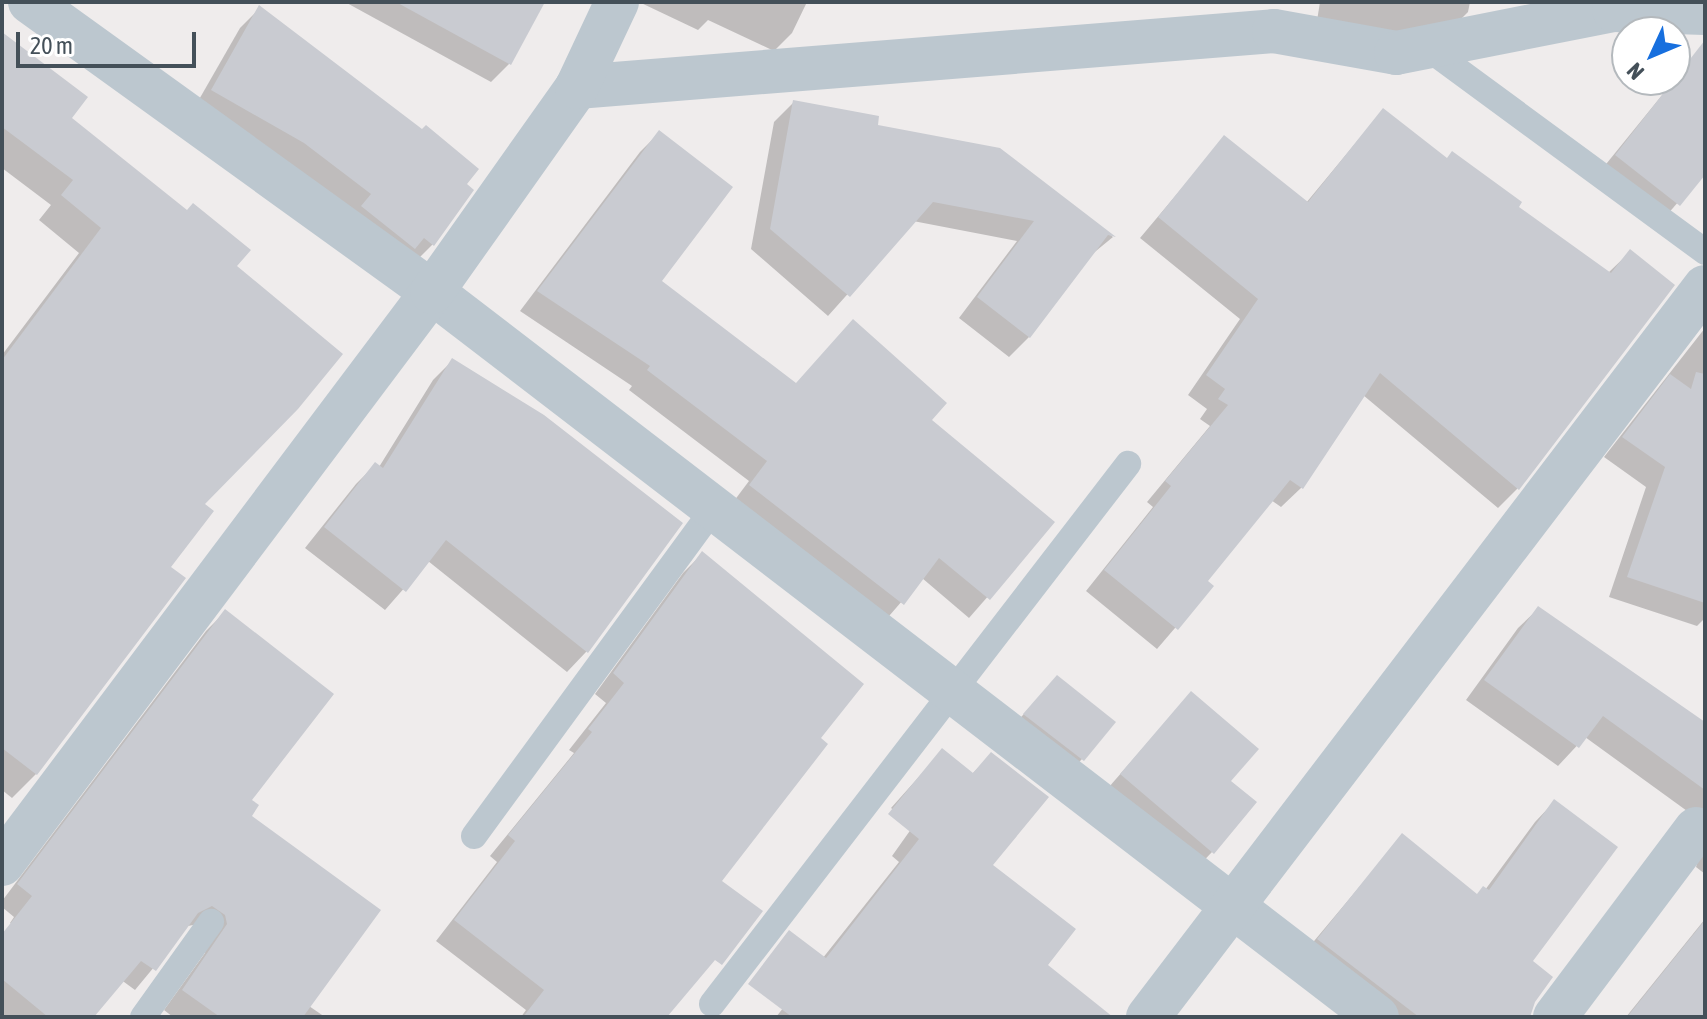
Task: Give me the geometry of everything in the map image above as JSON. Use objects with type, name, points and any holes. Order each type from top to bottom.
[{"type":"street","points":[[30,2],[432,292],[1377,1017]]},
{"type":"street","points":[[2,864],[432,292],[577,87],[617,2]]},
{"type":"street","points":[[577,87],[1277,17],[1396,53],[1429,49],[1614,10],[1705,13]]},
{"type":"street","points":[[1148,1017],[1705,287]]},
{"type":"street","points":[[1555,1017],[1696,829]]},
{"type":"lane","points":[[1429,49],[1705,252]]},
{"type":"lane","points":[[712,1004],[1128,464]]},
{"type":"lane","points":[[474,836],[714,508]]},
{"type":"lane","points":[[143,1017],[211,922]]},
{"type":"building","points":[[396,2],[545,2],[511,65]]},
{"type":"building","points":[[259,5],[422,129],[426,125],[479,169],[467,184],[474,190],[434,246],[424,238],[415,249],[361,206],[371,194],[304,143],[211,90]]},
{"type":"building","points":[[2,32],[88,97],[72,118],[187,210],[193,203],[251,250],[237,266],[343,354],[298,409],[205,504],[214,511],[171,567],[186,578],[37,775],[2,748],[2,360],[101,228],[61,195],[73,180],[2,127]]},
{"type":"building","points":[[1705,40],[1705,175],[1680,206],[1615,155],[1661,96],[1691,96],[1691,58]]},
{"type":"building","points":[[793,100],[879,116],[878,125],[1000,148],[1116,237],[1108,235],[1030,338],[977,297],[1034,221],[933,202],[850,297],[770,229]]},
{"type":"building","points":[[1383,108],[1447,158],[1452,151],[1522,202],[1519,207],[1611,273],[1630,249],[1675,285],[1519,490],[1380,373],[1303,489],[1290,480],[1208,581],[1214,586],[1178,630],[1104,570],[1171,486],[1165,481],[1228,405],[1218,399],[1225,389],[1206,375],[1258,299],[1158,217],[1224,135],[1308,202]]},
{"type":"building","points":[[659,130],[733,187],[662,281],[796,383],[853,319],[947,403],[932,420],[1055,522],[990,600],[939,558],[904,605],[749,485],[767,461],[647,370],[650,366],[537,291]]},
{"type":"building","points":[[452,358],[544,415],[683,523],[588,653],[446,540],[406,592],[324,527],[375,462],[383,468]]},
{"type":"building","points":[[1696,372],[1705,374],[1705,603],[1627,577],[1665,467],[1622,437],[1670,374],[1691,389]]},
{"type":"building","points":[[702,551],[864,684],[821,738],[828,744],[722,881],[763,911],[722,965],[715,960],[667,1017],[523,1017],[544,990],[454,920],[515,841],[508,835],[592,732],[588,729],[624,683],[613,673]]},
{"type":"building","points":[[1538,606],[1705,722],[1705,790],[1603,716],[1579,748],[1484,680]]},
{"type":"building","points":[[225,609],[334,694],[252,800],[259,805],[252,816],[381,910],[303,1017],[220,1017],[182,990],[227,924],[225,915],[212,906],[198,913],[156,971],[141,961],[94,1017],[48,1017],[2,979],[2,934],[32,896],[17,884]]},
{"type":"building","points":[[1057,675],[1116,722],[1084,761],[1023,714]]},
{"type":"building","points":[[1191,691],[1259,749],[1231,781],[1257,802],[1214,854],[1120,774]]},
{"type":"building","points":[[942,748],[973,773],[991,752],[1049,797],[993,865],[1076,929],[1048,965],[1113,1017],[792,1017],[748,984],[789,930],[826,958],[919,839],[888,814]]},
{"type":"building","points":[[1554,799],[1618,847],[1533,961],[1553,977],[1535,1002],[1530,1017],[1419,1017],[1317,939],[1402,833],[1477,894],[1483,886],[1489,890]]},
{"type":"building","points":[[1705,920],[1705,1017],[1627,1017]]}]
